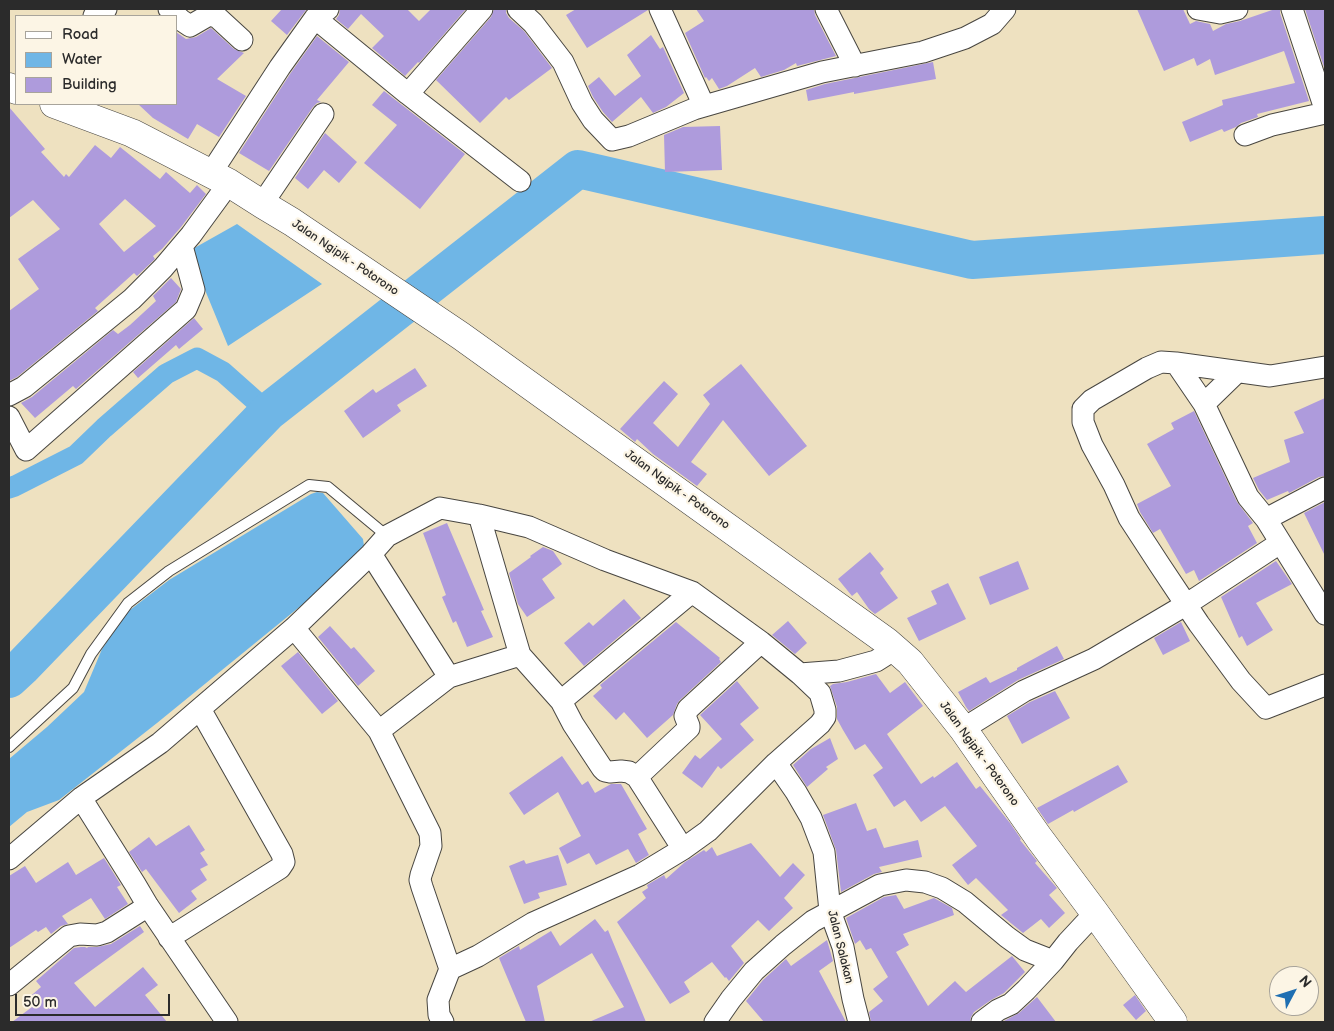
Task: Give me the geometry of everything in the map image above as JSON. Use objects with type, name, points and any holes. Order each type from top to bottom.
[{"type":"street","points":[[408,94],[482,9]]},
{"type":"street","points":[[518,9],[533,23],[563,62],[582,103],[593,120],[612,140],[628,136],[704,106],[822,72],[923,52],[965,38],[992,24],[1005,9]]},
{"type":"street","points":[[660,9],[704,106]]},
{"type":"street","points":[[826,9],[855,66]]},
{"type":"street","points":[[1198,9],[1220,13],[1237,9]]},
{"type":"street","points":[[1292,9],[1325,109]]},
{"type":"street","points":[[9,395],[24,388],[132,299],[182,246],[280,67],[321,14],[408,94],[520,181]]},
{"type":"street","points":[[178,17],[190,26],[209,15],[217,17],[242,40]]},
{"type":"street","name":"Jalan Ngipik - Potorono","points":[[57,105],[132,133],[220,178],[310,233],[461,336],[886,641],[910,662],[963,730],[1173,1022]]},
{"type":"street","points":[[1245,135],[1272,125],[1325,113]]},
{"type":"street","points":[[262,204],[323,114]]},
{"type":"street","points":[[9,417],[26,450],[186,310],[194,290],[182,246]]},
{"type":"street","points":[[1325,367],[1270,376],[1162,362],[1147,368],[1092,400],[1083,409],[1083,422],[1092,445],[1130,518],[1158,564],[1241,681],[1266,708],[1325,685]]},
{"type":"street","points":[[1176,363],[1204,404],[1248,497],[1266,519],[1323,608]]},
{"type":"street","points":[[1204,404],[1237,372]]},
{"type":"street","points":[[1266,519],[1325,488]]},
{"type":"street","points":[[9,859],[81,798],[160,743],[200,709],[294,628],[371,554],[387,536],[440,508],[529,527],[605,560],[692,592],[761,642],[800,674],[820,694],[825,717],[820,724],[776,762],[708,831],[683,849],[640,875],[533,923],[478,956],[450,969]]},
{"type":"street","points":[[479,515],[520,655],[561,701],[578,732],[602,768],[610,772],[629,772],[637,777],[683,849]]},
{"type":"street","points":[[963,730],[1024,691],[1094,660],[1187,604],[1280,543]]},
{"type":"street","points":[[371,554],[449,677]]},
{"type":"street","points":[[561,701],[692,592]]},
{"type":"street","points":[[294,628],[379,730],[430,833],[431,846],[420,880],[450,969],[438,1000],[439,1015],[443,1022]]},
{"type":"street","points":[[637,777],[689,728],[685,716],[688,709],[761,642]]},
{"type":"street","points":[[800,674],[839,671],[876,661],[895,649]]},
{"type":"street","points":[[379,730],[449,677],[520,655]]},
{"type":"street","points":[[169,938],[280,868],[284,862],[282,854],[200,709]]},
{"type":"street","name":"Jalan Salakan","points":[[776,762],[811,818],[824,852],[830,911],[843,947],[852,999],[859,1022]]},
{"type":"street","points":[[81,798],[148,906],[227,1022]]},
{"type":"street","points":[[715,1022],[754,971],[812,921],[880,885],[906,880],[925,882],[942,888],[965,902],[1025,950],[1053,961]]},
{"type":"street","points":[[9,985],[69,936],[80,934],[96,935],[107,932],[148,906]]},
{"type":"street","points":[[982,1022],[998,1010],[1011,1004],[1026,990],[1095,913]]},
{"type":"lane","points":[[9,747],[73,688],[90,654],[128,603],[169,571],[309,485],[328,486],[387,536]]},
{"type":"water","points":[[237,224],[322,284],[228,346],[189,251]]},
{"type":"water","points":[[317,492],[323,493],[363,539],[364,546],[359,553],[319,591],[59,800],[27,812],[9,827],[9,759],[84,692],[102,649],[126,613],[169,580]]},
{"type":"building","points":[[282,9],[306,10],[287,35],[271,21]]},
{"type":"building","points":[[340,9],[407,9],[419,21],[431,9],[466,9],[419,63],[405,76],[372,48],[384,36],[361,14],[348,29],[336,19]]},
{"type":"building","points":[[494,9],[506,9],[509,18],[524,31],[552,68],[509,100],[506,97],[480,123],[436,80],[491,17]]},
{"type":"building","points":[[576,9],[648,10],[587,48],[566,15]]},
{"type":"building","points":[[696,9],[814,9],[815,15],[836,56],[797,66],[796,63],[784,70],[761,77],[755,68],[719,89],[712,78],[709,81],[705,78],[685,33],[704,21]]},
{"type":"building","points":[[1137,9],[1183,9],[1190,24],[1196,21],[1210,24],[1213,31],[1226,24],[1280,9],[1309,101],[1257,114],[1258,117],[1241,123],[1236,127],[1224,132],[1222,129],[1190,142],[1182,122],[1223,105],[1222,100],[1295,83],[1284,51],[1215,75],[1210,59],[1197,66],[1194,58],[1164,71]]},
{"type":"building","points":[[1305,9],[1325,9],[1325,70]]},
{"type":"building","points":[[211,28],[234,49],[244,53],[217,79],[246,96],[219,137],[197,124],[188,139],[153,118],[139,105],[178,105],[178,33],[186,39],[196,37]]},
{"type":"building","points":[[651,35],[660,49],[663,47],[684,93],[666,107],[653,113],[641,97],[612,122],[593,97],[588,86],[599,77],[615,96],[641,76],[627,55]]},
{"type":"building","points":[[317,36],[349,62],[317,100],[321,102],[313,107],[269,171],[239,153]]},
{"type":"building","points":[[933,62],[936,79],[808,101],[806,90],[825,84]]},
{"type":"building","points":[[384,91],[465,154],[420,209],[364,163],[397,125],[372,105]]},
{"type":"building","points":[[9,107],[45,149],[41,152],[64,177],[66,174],[69,177],[95,145],[111,158],[120,147],[160,179],[166,172],[190,193],[197,185],[206,194],[181,227],[162,249],[153,256],[155,259],[137,276],[134,273],[95,308],[98,311],[17,377],[9,381],[9,311],[39,289],[18,259],[60,229],[33,200],[9,218]],"holes":[[[125,199],[156,226],[124,252],[99,224]]]},
{"type":"building","points":[[720,126],[722,170],[665,172],[664,135],[683,127]]},
{"type":"building","points":[[325,133],[357,162],[339,183],[324,170],[308,189],[295,178]]},
{"type":"building","points":[[171,278],[181,289],[176,302],[76,389],[73,386],[35,418],[21,403],[32,397],[113,330],[118,334],[130,325],[156,301],[153,296]]},
{"type":"building","points":[[194,318],[203,329],[179,349],[176,345],[138,378],[133,372]]},
{"type":"building","points":[[741,364],[807,446],[769,476],[723,420],[691,462],[707,474],[697,486],[653,454],[637,439],[635,442],[620,429],[664,381],[678,394],[653,423],[678,447],[710,404],[703,395]]},
{"type":"building","points":[[415,368],[427,386],[397,405],[401,411],[363,438],[344,411],[373,389],[376,393]]},
{"type":"building","points":[[1325,398],[1325,476],[1319,477],[1289,493],[1288,491],[1267,500],[1253,478],[1290,462],[1284,440],[1304,433],[1294,412]]},
{"type":"building","points":[[1194,411],[1237,502],[1253,523],[1248,526],[1257,543],[1199,581],[1194,570],[1186,574],[1160,529],[1153,533],[1137,504],[1171,486],[1147,444],[1174,429],[1171,423]]},
{"type":"building","points":[[1325,502],[1325,556],[1304,513]]},
{"type":"building","points":[[447,523],[484,610],[481,611],[493,637],[467,647],[456,621],[453,623],[442,597],[446,595],[423,533]]},
{"type":"building","points":[[543,547],[553,551],[562,564],[542,579],[555,598],[527,617],[518,604],[509,573]]},
{"type":"building","points":[[870,552],[884,569],[880,573],[898,598],[875,614],[857,592],[852,596],[838,579]]},
{"type":"building","points":[[1018,561],[1029,589],[990,605],[979,577]]},
{"type":"building","points":[[1276,561],[1292,584],[1256,603],[1273,630],[1247,646],[1242,636],[1239,638],[1221,597]]},
{"type":"building","points":[[948,583],[966,619],[919,641],[907,618],[937,604],[931,591]]},
{"type":"building","points":[[624,599],[641,618],[584,666],[564,643],[589,622],[593,626]]},
{"type":"building","points":[[788,621],[807,643],[795,654],[772,635]]},
{"type":"building","points":[[676,622],[720,658],[721,662],[680,700],[673,715],[647,738],[624,712],[616,720],[593,696],[602,688],[600,685]]},
{"type":"building","points":[[1181,622],[1190,641],[1163,655],[1154,638]]},
{"type":"building","points":[[330,626],[351,649],[354,647],[375,671],[358,686],[318,637]]},
{"type":"building","points":[[1057,646],[1064,659],[1018,680],[969,711],[966,707],[958,692],[986,677],[990,683],[1017,670],[1017,668]]},
{"type":"building","points":[[298,652],[338,701],[322,714],[281,666]]},
{"type":"building","points":[[876,674],[890,693],[905,682],[923,706],[887,734],[921,784],[933,776],[934,778],[957,762],[976,789],[980,786],[1010,823],[1020,840],[1037,861],[1035,863],[1057,888],[1049,895],[1065,913],[1049,928],[1041,919],[1023,933],[1001,915],[1008,910],[976,878],[968,885],[952,865],[977,846],[945,806],[921,822],[905,800],[894,807],[873,775],[883,768],[865,744],[855,750],[837,719],[837,707],[830,686]]},
{"type":"building","points":[[737,681],[759,708],[740,724],[754,740],[721,769],[718,766],[702,788],[682,773],[695,755],[700,759],[722,739],[700,715]]},
{"type":"building","points":[[1055,691],[1070,718],[1022,744],[1007,716],[1030,702]]},
{"type":"building","points":[[830,738],[838,759],[826,767],[828,769],[807,787],[793,765],[811,749]]},
{"type":"building","points":[[562,756],[582,785],[588,781],[595,793],[611,784],[621,784],[647,829],[638,834],[649,855],[636,863],[628,849],[596,865],[589,853],[567,864],[559,848],[581,836],[558,792],[524,815],[509,793]]},
{"type":"building","points":[[1118,765],[1128,782],[1074,812],[1073,810],[1048,824],[1037,808]]},
{"type":"building","points":[[856,803],[867,831],[876,828],[884,848],[918,840],[922,857],[879,867],[882,872],[874,874],[841,892],[836,850],[823,815]]},
{"type":"building","points":[[189,825],[205,850],[200,853],[208,865],[200,869],[207,880],[191,891],[197,899],[179,913],[146,869],[142,872],[129,852],[149,837],[156,846]]},
{"type":"building","points":[[751,843],[780,877],[793,863],[805,875],[784,898],[793,908],[769,931],[758,920],[731,946],[744,963],[729,981],[712,962],[684,982],[690,992],[670,1004],[617,922],[646,898],[642,892],[648,888],[647,885],[664,875],[666,879],[685,862],[704,850],[706,852],[712,847],[717,856]]},
{"type":"building","points":[[558,855],[567,885],[538,893],[540,898],[524,904],[509,866],[524,860],[526,864]]},
{"type":"building","points":[[104,858],[121,885],[117,887],[128,904],[105,919],[91,898],[62,916],[68,924],[61,926],[51,934],[46,927],[38,932],[36,930],[9,948],[9,876],[25,866],[36,883],[68,862],[76,875]]},
{"type":"building","points":[[896,895],[904,909],[934,898],[952,908],[954,915],[903,934],[909,945],[896,952],[928,1006],[955,981],[966,992],[1012,956],[1025,972],[1004,993],[974,1012],[970,1022],[871,1022],[869,1012],[883,1001],[873,989],[888,977],[871,948],[866,950],[860,940],[855,944],[846,918],[884,897]]},
{"type":"building","points":[[595,919],[605,932],[608,930],[646,1022],[589,1022],[624,1007],[592,953],[537,986],[545,1022],[526,1022],[499,958],[519,946],[520,950],[551,931],[560,946]]},
{"type":"building","points":[[140,926],[144,932],[74,983],[95,1007],[143,967],[158,985],[145,995],[167,1022],[12,1022],[32,1007],[26,1000],[41,987],[36,981],[74,948],[111,944]]},
{"type":"building","points":[[827,940],[833,961],[819,971],[846,1022],[764,1022],[746,1001],[763,980],[786,959],[791,966]]},
{"type":"building","points":[[1135,995],[1146,1011],[1136,1020],[1123,1005]]},
{"type":"building","points":[[1037,997],[1056,1022],[1002,1022],[1019,1013]]},
{"type":"waterway","points":[[9,679],[268,412],[578,169],[972,260],[1325,235]]},
{"type":"waterway","points":[[9,488],[76,455],[166,374],[197,358],[223,372],[268,412]]}]
